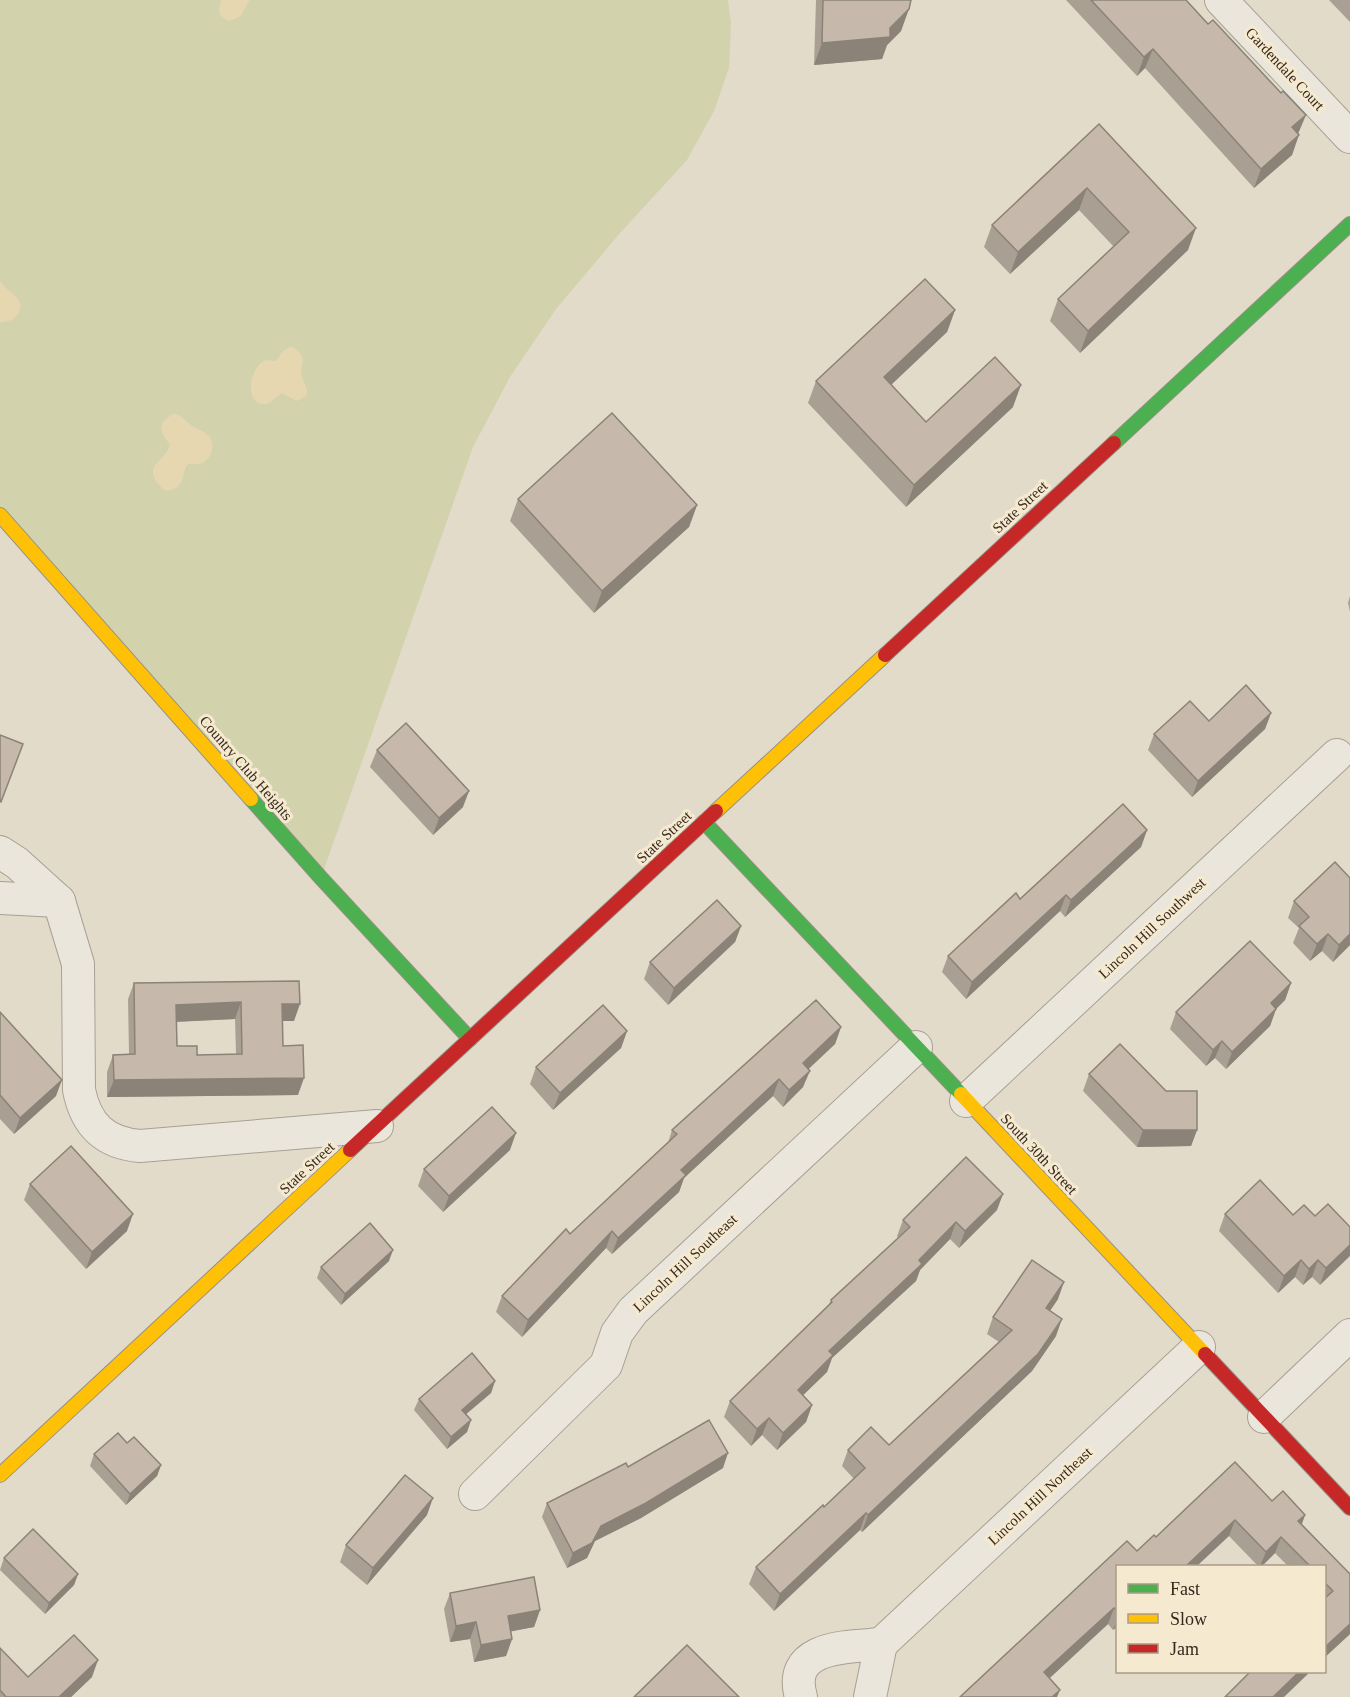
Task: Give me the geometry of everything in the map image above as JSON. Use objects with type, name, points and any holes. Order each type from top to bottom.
[{"type":"main road","name":"State Street","points":[[0,1475],[1350,224]]},
{"type":"main road","name":"Country Club Heights","points":[[0,515],[321,878],[470,1039]]},
{"type":"main road","name":"South 30th Street","points":[[704,822],[1350,1508]]},
{"type":"street","name":"Gardendale Court","points":[[1221,0],[1350,137]]},
{"type":"street","name":"Lincoln Hill Southwest","points":[[966,1101],[1337,755]]},
{"type":"street","points":[[0,852],[17,863],[58,901],[78,964],[79,1090],[82,1103],[94,1126],[110,1139],[140,1146],[376,1126]]},
{"type":"street","points":[[0,898],[58,901]]},
{"type":"street","name":"Lincoln Hill Southeast","points":[[476,1494],[606,1365],[617,1333],[633,1311],[916,1047]]},
{"type":"street","points":[[1264,1417],[1350,1335]]},
{"type":"street","name":"Lincoln Hill Northeast","points":[[881,1644],[1199,1347]]},
{"type":"street","points":[[801,1697],[800,1673],[808,1660],[820,1651],[881,1644],[870,1697]]},
{"type":"green space","points":[[0,0],[728,0],[731,23],[729,68],[714,111],[687,160],[621,232],[556,309],[510,377],[473,447],[321,878],[0,515]]},
{"type":"sand","points":[[222,0],[249,1],[241,16],[230,21],[221,16],[219,7]]},
{"type":"sand","points":[[0,281],[16,296],[20,305],[15,317],[5,322],[0,322]]},
{"type":"sand","points":[[291,346],[301,354],[301,373],[307,388],[306,396],[297,401],[282,393],[266,404],[259,403],[252,394],[254,372],[265,360],[276,361],[283,351]]},
{"type":"sand","points":[[173,414],[181,416],[206,434],[212,446],[205,461],[188,464],[181,483],[172,490],[168,490],[162,488],[156,481],[153,470],[170,445],[161,428],[167,418]]},
{"type":"building","points":[[823,0],[911,0],[909,9],[890,28],[890,37],[822,43]]},
{"type":"building","points":[[1091,0],[1186,0],[1208,24],[1213,20],[1281,93],[1283,91],[1306,115],[1292,127],[1299,135],[1261,169],[1153,49],[1144,57]]},
{"type":"building","points":[[1099,124],[1196,228],[1088,331],[1058,299],[1129,232],[1087,188],[1018,252],[992,225]]},
{"type":"building","points":[[925,279],[955,310],[884,377],[926,422],[995,357],[1021,385],[914,485],[816,381]]},
{"type":"building","points":[[612,413],[697,505],[602,591],[518,499]]},
{"type":"building","points":[[1246,685],[1271,713],[1198,781],[1154,734],[1190,701],[1209,721]]},
{"type":"building","points":[[406,723],[469,791],[439,818],[377,750]]},
{"type":"building","points":[[0,735],[23,744],[1,802],[0,801]]},
{"type":"building","points":[[1123,804],[1147,830],[1071,900],[1066,895],[972,982],[948,956],[1016,893],[1020,899]]},
{"type":"building","points":[[1335,862],[1350,878],[1350,934],[1339,945],[1328,934],[1317,944],[1299,926],[1309,917],[1294,901]]},
{"type":"building","points":[[717,900],[741,926],[674,988],[650,962]]},
{"type":"building","points":[[1250,941],[1291,983],[1271,1003],[1276,1009],[1232,1052],[1222,1041],[1213,1050],[1176,1012]]},
{"type":"building","points":[[299,981],[300,1004],[282,1004],[283,1046],[303,1045],[304,1078],[114,1080],[113,1055],[135,1054],[134,983]],"holes":[[[241,1002],[242,1054],[197,1055],[197,1046],[177,1046],[176,1005]]]},
{"type":"building","points":[[816,1000],[841,1027],[803,1063],[810,1071],[789,1090],[779,1079],[681,1170],[686,1175],[618,1238],[612,1231],[528,1320],[502,1296],[566,1229],[570,1234],[677,1134],[672,1130]]},
{"type":"building","points":[[603,1005],[627,1031],[560,1093],[536,1067]]},
{"type":"building","points":[[0,1012],[62,1080],[20,1118],[0,1095]]},
{"type":"building","points":[[1120,1044],[1166,1091],[1197,1091],[1197,1130],[1143,1130],[1089,1074]]},
{"type":"building","points":[[492,1107],[516,1133],[449,1196],[424,1169]]},
{"type":"building","points":[[71,1146],[133,1214],[92,1252],[30,1184]]},
{"type":"building","points":[[966,1157],[1003,1194],[965,1231],[956,1222],[919,1260],[922,1264],[829,1351],[833,1355],[798,1390],[812,1405],[783,1433],[769,1418],[757,1429],[730,1401],[832,1302],[831,1300],[910,1227],[903,1220]]},
{"type":"building","points":[[1260,1180],[1293,1215],[1304,1205],[1315,1216],[1328,1204],[1350,1227],[1350,1245],[1326,1268],[1318,1260],[1309,1269],[1301,1260],[1284,1276],[1225,1214]]},
{"type":"building","points":[[370,1223],[393,1250],[345,1294],[321,1267]]},
{"type":"building","points":[[1032,1260],[1064,1282],[1046,1308],[1062,1319],[1038,1354],[868,1515],[866,1513],[780,1594],[756,1567],[865,1468],[848,1450],[871,1427],[889,1445],[1012,1330],[993,1317]]},
{"type":"building","points":[[472,1353],[495,1381],[462,1410],[471,1420],[451,1437],[419,1399]]},
{"type":"building","points":[[709,1420],[728,1453],[646,1503],[601,1526],[592,1543],[573,1553],[547,1503],[626,1463],[628,1467]]},
{"type":"building","points":[[118,1433],[127,1443],[134,1437],[161,1465],[130,1494],[94,1454]]},
{"type":"building","points":[[1235,1462],[1272,1501],[1283,1491],[1305,1515],[1298,1521],[1350,1574],[1350,1624],[1326,1646],[1326,1597],[1333,1591],[1326,1584],[1326,1565],[1309,1565],[1281,1537],[1266,1552],[1235,1520],[1187,1565],[1116,1565],[1116,1610],[1114,1608],[1044,1672],[1060,1690],[1052,1697],[960,1697],[1127,1541],[1137,1551],[1154,1535],[1156,1537]]},
{"type":"building","points":[[405,1475],[433,1498],[373,1568],[346,1545]]},
{"type":"building","points":[[33,1529],[78,1574],[49,1603],[4,1558]]},
{"type":"building","points":[[534,1577],[540,1610],[508,1616],[512,1639],[481,1645],[476,1622],[456,1626],[450,1593]]},
{"type":"building","points":[[74,1635],[98,1660],[59,1697],[6,1697],[0,1690],[0,1648],[28,1677]]},
{"type":"building","points":[[687,1645],[739,1697],[634,1697]]},
{"type":"building","points":[[1249,1673],[1298,1673],[1273,1697],[1225,1697]]},
{"type":"traffic: fast","points":[[1114,443],[1350,224]]},
{"type":"traffic: fast","points":[[251,799],[470,1039]]},
{"type":"traffic: fast","points":[[704,822],[961,1094]]},
{"type":"traffic: slow","points":[[0,515],[251,799]]},
{"type":"traffic: slow","points":[[716,811],[885,655]]},
{"type":"traffic: slow","points":[[961,1094],[1205,1354]]},
{"type":"traffic: slow","points":[[0,1475],[350,1150]]},
{"type":"traffic: jam","points":[[885,655],[1114,443]]},
{"type":"traffic: jam","points":[[350,1150],[716,811]]},
{"type":"traffic: jam","points":[[1205,1354],[1350,1508]]}]
